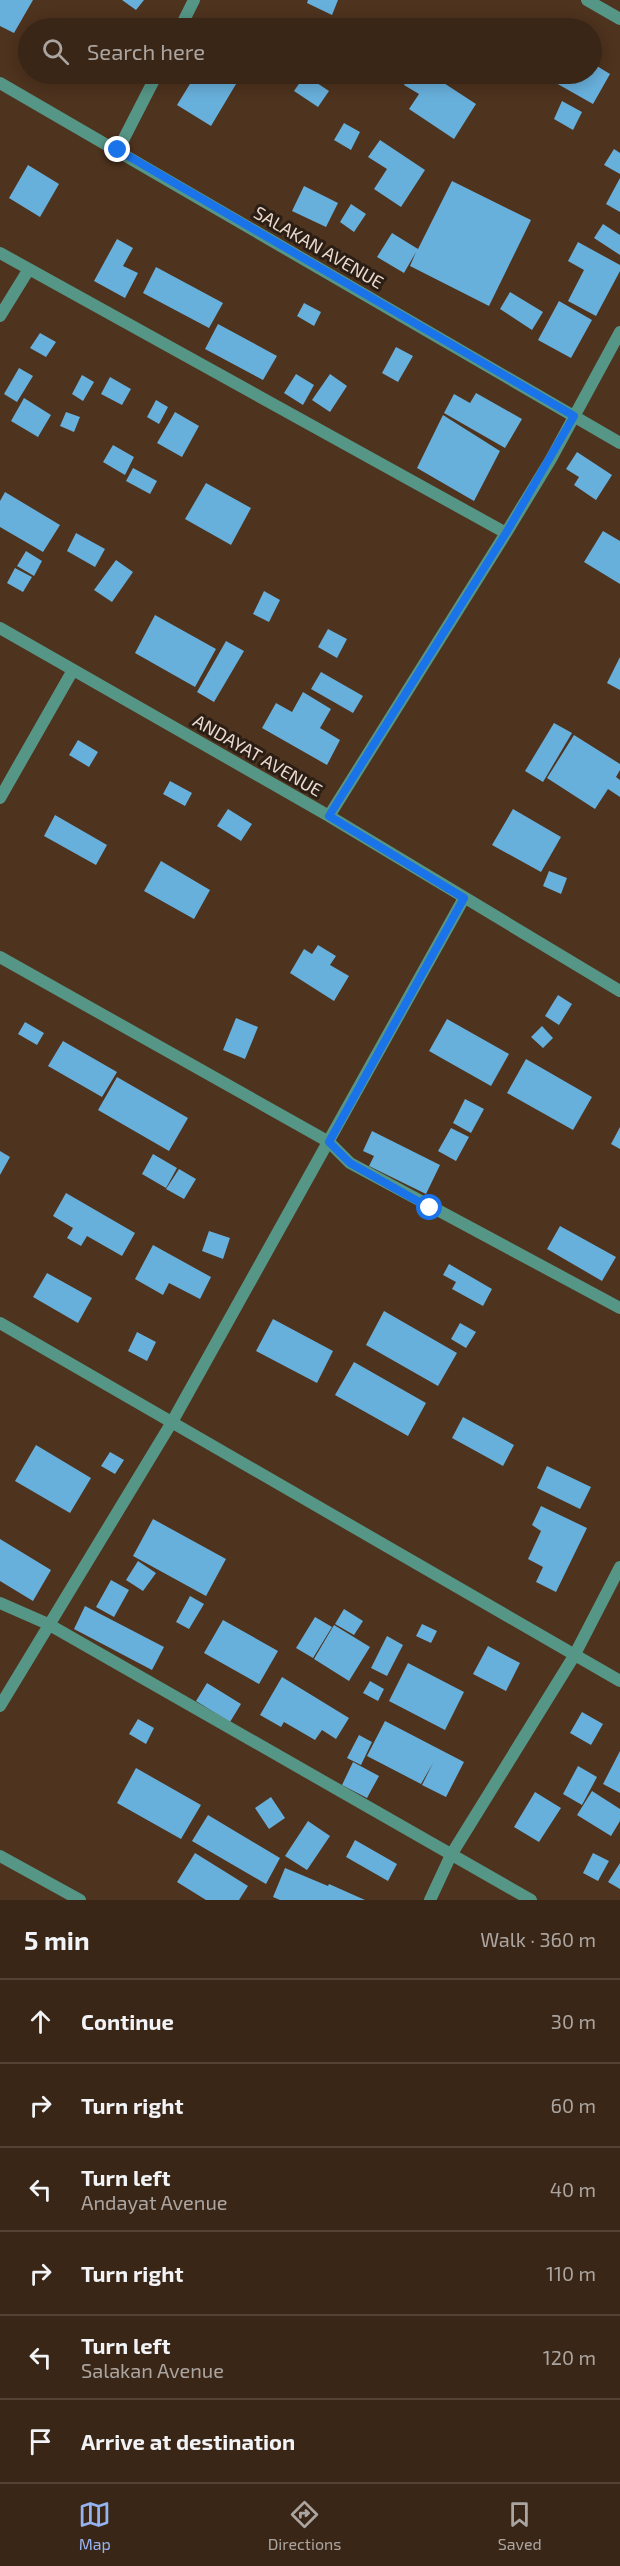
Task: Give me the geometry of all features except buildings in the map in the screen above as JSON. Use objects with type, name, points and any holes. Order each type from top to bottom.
[{"type":"street","points":[[185,18],[194,0]]},
{"type":"street","points":[[587,0],[620,19]]},
{"type":"street","name":"SALAKAN AVENUE","points":[[0,83],[620,443]]},
{"type":"street","points":[[118,150],[152,84]]},
{"type":"street","points":[[0,253],[506,533]]},
{"type":"street","points":[[0,316],[28,269]]},
{"type":"street","points":[[329,816],[506,533],[620,332]]},
{"type":"street","name":"ANDAYAT AVENUE","points":[[0,628],[329,816],[620,992]]},
{"type":"street","points":[[0,798],[73,670]]},
{"type":"street","points":[[0,1706],[172,1422],[464,898]]},
{"type":"street","points":[[0,957],[329,1142],[350,1163],[620,1308]]},
{"type":"street","points":[[0,1323],[620,1681]]},
{"type":"street","points":[[430,1900],[452,1855],[574,1656],[620,1567]]},
{"type":"street","points":[[0,1603],[48,1624],[531,1900]]},
{"type":"street","points":[[0,1856],[80,1900]]},
{"type":"route","points":[[118,150],[574,416],[506,533],[329,816],[464,898],[329,1142],[350,1163],[430,1208]]}]
